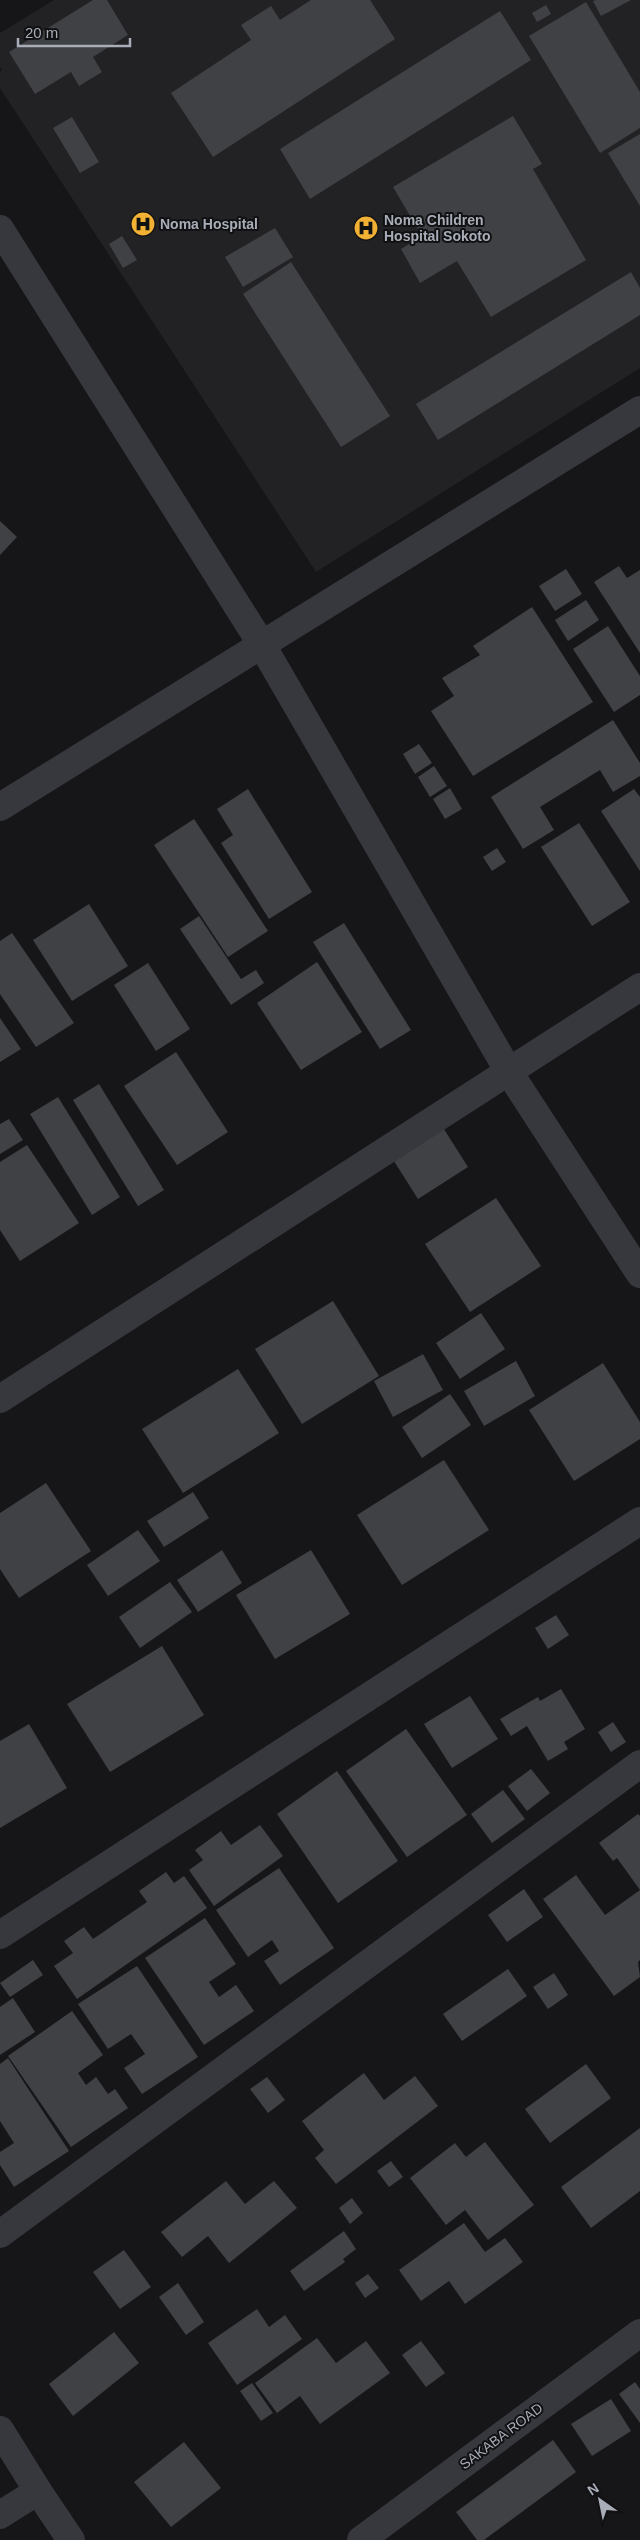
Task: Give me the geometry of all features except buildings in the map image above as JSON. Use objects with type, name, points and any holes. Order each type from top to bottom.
[{"type":"street","points":[[0,229],[262,645],[509,1072],[640,1274]]},
{"type":"street","points":[[0,807],[640,410]]},
{"type":"street","points":[[0,1399],[640,987]]},
{"type":"street","points":[[0,1935],[640,1521]]},
{"type":"street","points":[[0,2234],[640,1764]]},
{"type":"street","name":"SAKABA ROAD","points":[[361,2540],[640,2333]]},
{"type":"street","points":[[0,2430],[38,2491],[72,2540]]},
{"type":"street","points":[[0,2514],[38,2491]]},
{"type":"shaded area","name":"Noma Children Hospital Sokoto","points":[[54,0],[640,0],[640,368],[316,572],[0,88],[0,72],[2,70],[0,67],[0,33]]},
{"type":"place","name":"Noma Hospital","points":[[143,224]]},
{"type":"place","name":"Noma Children Hospital Sokoto","points":[[366,228]]}]
